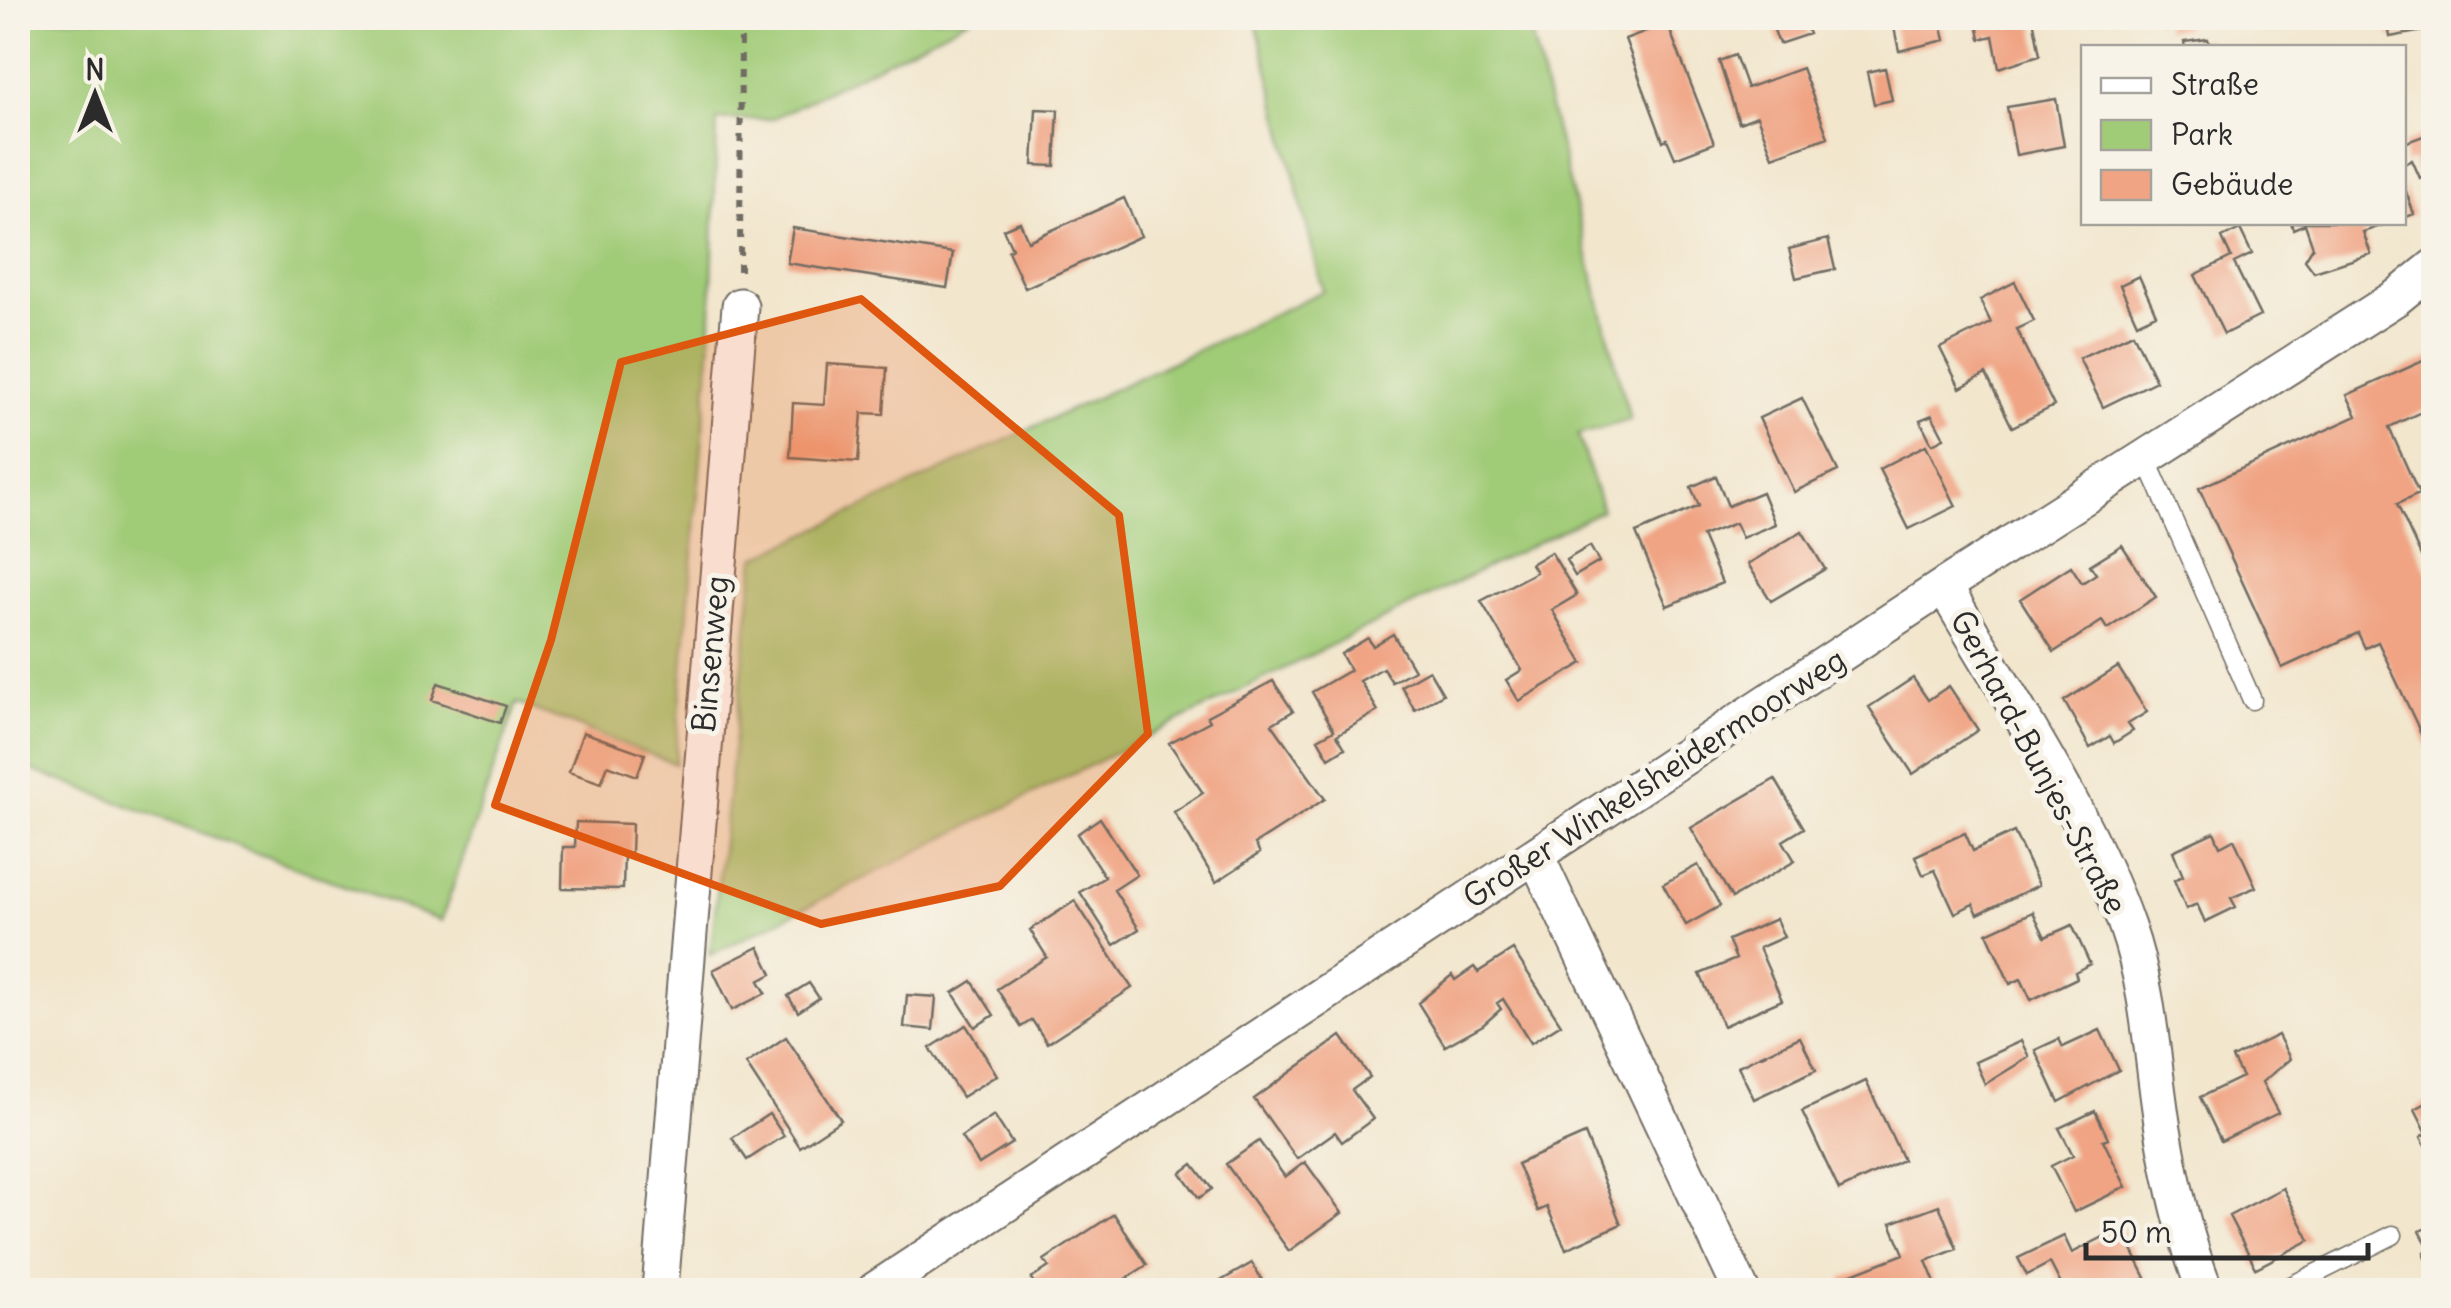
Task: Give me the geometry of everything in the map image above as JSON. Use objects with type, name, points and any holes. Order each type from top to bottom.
[{"type":"street","name":"Großer Winkelsheidermoorweg","points":[[875,1290],[1944,586],[2397,297],[2434,268]]},
{"type":"street","name":"Binsenweg","points":[[660,1290],[740,306]]},
{"type":"street","name":"Gerhard-Bunjes-Straße","points":[[1944,586],[2090,842],[2128,928],[2149,1018],[2163,1130],[2191,1254],[2205,1290]]},
{"type":"street","points":[[1536,856],[1740,1290]]},
{"type":"lane","points":[[2145,456],[2252,700]]},
{"type":"lane","points":[[2283,1290],[2393,1235]]},
{"type":"path","points":[[740,306],[741,18]]},
{"type":"highlighted area","points":[[861,299],[1119,515],[1148,734],[1000,886],[821,924],[495,805],[551,640],[621,362]]},
{"type":"green space","points":[[18,18],[971,18],[772,119],[717,120],[710,352],[675,764],[517,703],[441,921],[18,765]]},
{"type":"green space","points":[[1255,18],[1527,18],[1630,420],[1578,435],[1602,510],[710,955],[755,558],[1323,291]]},
{"type":"building","points":[[1892,18],[1940,18],[1945,40],[1899,51]]},
{"type":"building","points":[[1976,18],[2033,18],[2040,55],[1999,68],[1993,36],[1980,39]]},
{"type":"building","points":[[2163,18],[2184,18],[2186,27],[2166,30]]},
{"type":"building","points":[[2387,18],[2434,18],[2434,29],[2390,37]]},
{"type":"building","points":[[1803,20],[1809,34],[1779,44],[1774,30]]},
{"type":"building","points":[[1667,23],[1714,143],[1675,158],[1667,139],[1663,141],[1625,39]]},
{"type":"building","points":[[2208,39],[2209,45],[2184,45],[2184,42]]},
{"type":"building","points":[[1735,55],[1747,88],[1802,68],[1828,137],[1773,157],[1757,116],[1739,123],[1719,61]]},
{"type":"building","points":[[1885,68],[1892,100],[1874,104],[1867,72]]},
{"type":"building","points":[[2056,99],[2064,146],[2016,155],[2007,107]]},
{"type":"building","points":[[1036,109],[1058,110],[1055,166],[1033,165]]},
{"type":"building","points":[[2434,132],[2434,172],[2420,178],[2412,160],[2406,163],[2406,142]]},
{"type":"building","points":[[2406,192],[2414,214],[2406,217]]},
{"type":"building","points":[[1124,198],[1141,236],[1025,288],[1008,251],[1012,248],[1003,229],[1020,222],[1028,241]]},
{"type":"building","points":[[2305,225],[2383,225],[2363,232],[2371,254],[2314,272],[2305,260],[2313,247]]},
{"type":"building","points":[[793,228],[953,253],[947,288],[787,263]]},
{"type":"building","points":[[2240,229],[2252,254],[2234,263],[2260,316],[2224,334],[2195,275],[2231,257],[2222,238]]},
{"type":"building","points":[[1828,239],[1835,269],[1796,278],[1789,249]]},
{"type":"building","points":[[2139,276],[2156,314],[2137,323],[2120,285]]},
{"type":"building","points":[[2015,282],[2034,321],[2016,329],[2054,406],[2012,427],[1986,374],[1960,388],[1940,348],[1991,323],[1980,300]]},
{"type":"building","points":[[2133,333],[2156,381],[2103,407],[2079,358]]},
{"type":"building","points":[[2434,356],[2434,406],[2389,427],[2419,494],[2397,504],[2434,584],[2434,743],[2427,746],[2378,642],[2365,648],[2358,633],[2282,668],[2199,488],[2357,416],[2347,395]]},
{"type":"building","points":[[827,364],[887,368],[884,414],[862,413],[858,462],[790,457],[793,403],[824,405]]},
{"type":"building","points":[[1802,398],[1838,471],[1794,492],[1759,418]]},
{"type":"building","points":[[1932,415],[1944,438],[1932,444],[1920,420]]},
{"type":"building","points":[[1926,445],[1956,506],[1909,529],[1879,469]]},
{"type":"building","points":[[1716,476],[1728,506],[1762,492],[1775,524],[1742,538],[1735,523],[1702,536],[1722,583],[1667,606],[1636,533],[1699,506],[1691,487]]},
{"type":"building","points":[[1802,531],[1825,569],[1771,601],[1748,564]]},
{"type":"building","points":[[2122,545],[2156,597],[2107,629],[2102,621],[2054,652],[2020,599],[2071,566],[2082,583],[2096,574],[2090,565]]},
{"type":"building","points":[[1590,546],[1599,562],[1575,576],[1566,560]]},
{"type":"building","points":[[1551,552],[1577,595],[1552,610],[1583,663],[1519,701],[1506,680],[1522,670],[1481,601],[1536,572],[1531,564]]},
{"type":"building","points":[[1393,634],[1414,670],[1392,682],[1383,668],[1360,681],[1378,711],[1337,735],[1345,748],[1329,758],[1318,739],[1334,730],[1312,692],[1350,670],[1341,654],[1368,638],[1373,646]]},
{"type":"building","points":[[2118,667],[2147,712],[2128,724],[2133,731],[2114,743],[2110,736],[2090,748],[2064,701]]},
{"type":"building","points":[[1429,670],[1443,694],[1415,710],[1401,686]]},
{"type":"building","points":[[1913,678],[1928,700],[1949,686],[1978,730],[1913,774],[1869,707]]},
{"type":"building","points":[[1273,681],[1293,711],[1272,724],[1325,799],[1255,844],[1260,853],[1216,882],[1174,812],[1203,793],[1169,743],[1210,721],[1207,716]]},
{"type":"building","points":[[438,683],[506,706],[500,723],[432,700]]},
{"type":"building","points":[[583,732],[645,754],[637,776],[608,765],[601,783],[569,772]]},
{"type":"building","points":[[1775,779],[1804,828],[1783,841],[1795,861],[1732,898],[1691,828]]},
{"type":"building","points":[[1100,818],[1137,875],[1114,890],[1139,929],[1114,945],[1080,892],[1105,877],[1077,834]]},
{"type":"building","points":[[576,822],[632,824],[631,853],[624,853],[623,889],[562,888],[563,847],[575,847]]},
{"type":"building","points":[[2014,832],[2039,885],[1978,914],[1973,904],[1955,913],[1935,870],[1923,875],[1915,856],[1965,833],[1973,851]]},
{"type":"building","points":[[2214,832],[2220,846],[2234,839],[2256,887],[2231,898],[2236,907],[2205,922],[2197,904],[2186,909],[2174,880],[2183,876],[2173,851]]},
{"type":"building","points":[[1698,865],[1720,906],[1686,925],[1663,884]]},
{"type":"building","points":[[1075,901],[1132,988],[1047,1043],[1032,1020],[1021,1027],[997,989],[1047,957],[1030,930]]},
{"type":"building","points":[[2033,912],[2045,937],[2072,925],[2090,964],[2075,972],[2077,978],[2031,1000],[2021,979],[2010,984],[1987,933]]},
{"type":"building","points":[[1776,919],[1784,937],[1759,948],[1782,1000],[1723,1026],[1700,974],[1736,959],[1728,940]]},
{"type":"building","points":[[759,947],[772,974],[759,981],[766,993],[732,1010],[713,970]]},
{"type":"building","points":[[1513,950],[1561,1024],[1531,1043],[1503,999],[1497,1003],[1501,1009],[1483,1025],[1445,1046],[1418,1003],[1452,975],[1455,980],[1474,967],[1478,972]]},
{"type":"building","points":[[972,981],[994,1015],[975,1027],[953,993]]},
{"type":"building","points":[[809,983],[819,998],[798,1012],[788,996]]},
{"type":"building","points":[[907,995],[936,997],[933,1030],[904,1027]]},
{"type":"building","points":[[966,1025],[997,1075],[962,1097],[930,1048]]},
{"type":"building","points":[[2100,1030],[2119,1070],[2059,1102],[2035,1050],[2059,1039],[2063,1047]]},
{"type":"building","points":[[2278,1035],[2290,1059],[2262,1082],[2278,1113],[2221,1141],[2200,1097],[2242,1077],[2232,1058]]},
{"type":"building","points":[[1341,1036],[1370,1077],[1352,1090],[1373,1119],[1342,1142],[1335,1132],[1297,1159],[1254,1099]]},
{"type":"building","points":[[786,1037],[841,1120],[800,1147],[746,1064]]},
{"type":"building","points":[[1800,1037],[1816,1070],[1754,1099],[1738,1066]]},
{"type":"building","points":[[2021,1041],[2029,1057],[1985,1084],[1975,1062]]},
{"type":"building","points":[[1866,1081],[1903,1160],[1839,1190],[1802,1111]]},
{"type":"building","points":[[2434,1099],[2434,1151],[2429,1153],[2421,1137],[2427,1133],[2415,1109]]},
{"type":"building","points":[[2095,1111],[2108,1138],[2103,1140],[2126,1187],[2074,1212],[2051,1166],[2073,1155],[2059,1128]]},
{"type":"building","points":[[769,1114],[784,1136],[747,1160],[732,1138]]},
{"type":"building","points":[[994,1115],[1012,1143],[979,1164],[961,1137]]},
{"type":"building","points":[[1585,1134],[1621,1224],[1566,1249],[1547,1207],[1538,1211],[1517,1164]]},
{"type":"building","points":[[1259,1141],[1285,1177],[1305,1162],[1342,1213],[1289,1251],[1226,1164]]},
{"type":"building","points":[[1193,1164],[1212,1189],[1199,1198],[1181,1173]]},
{"type":"building","points":[[2283,1188],[2310,1240],[2256,1268],[2229,1216]]},
{"type":"building","points":[[1939,1205],[1957,1249],[1926,1261],[1938,1290],[1847,1290],[1842,1278],[1904,1254],[1891,1223]]},
{"type":"building","points":[[1114,1214],[1147,1265],[1108,1290],[1039,1290],[1031,1279],[1049,1267],[1044,1260]]},
{"type":"building","points":[[2434,1224],[2434,1278],[2424,1253],[2429,1249],[2420,1231]]},
{"type":"building","points":[[2121,1228],[2146,1278],[2120,1290],[2064,1290],[2050,1263],[2027,1275],[2018,1258],[2064,1236],[2072,1253]]},
{"type":"building","points":[[1252,1263],[1264,1283],[1258,1290],[1205,1290]]}]
